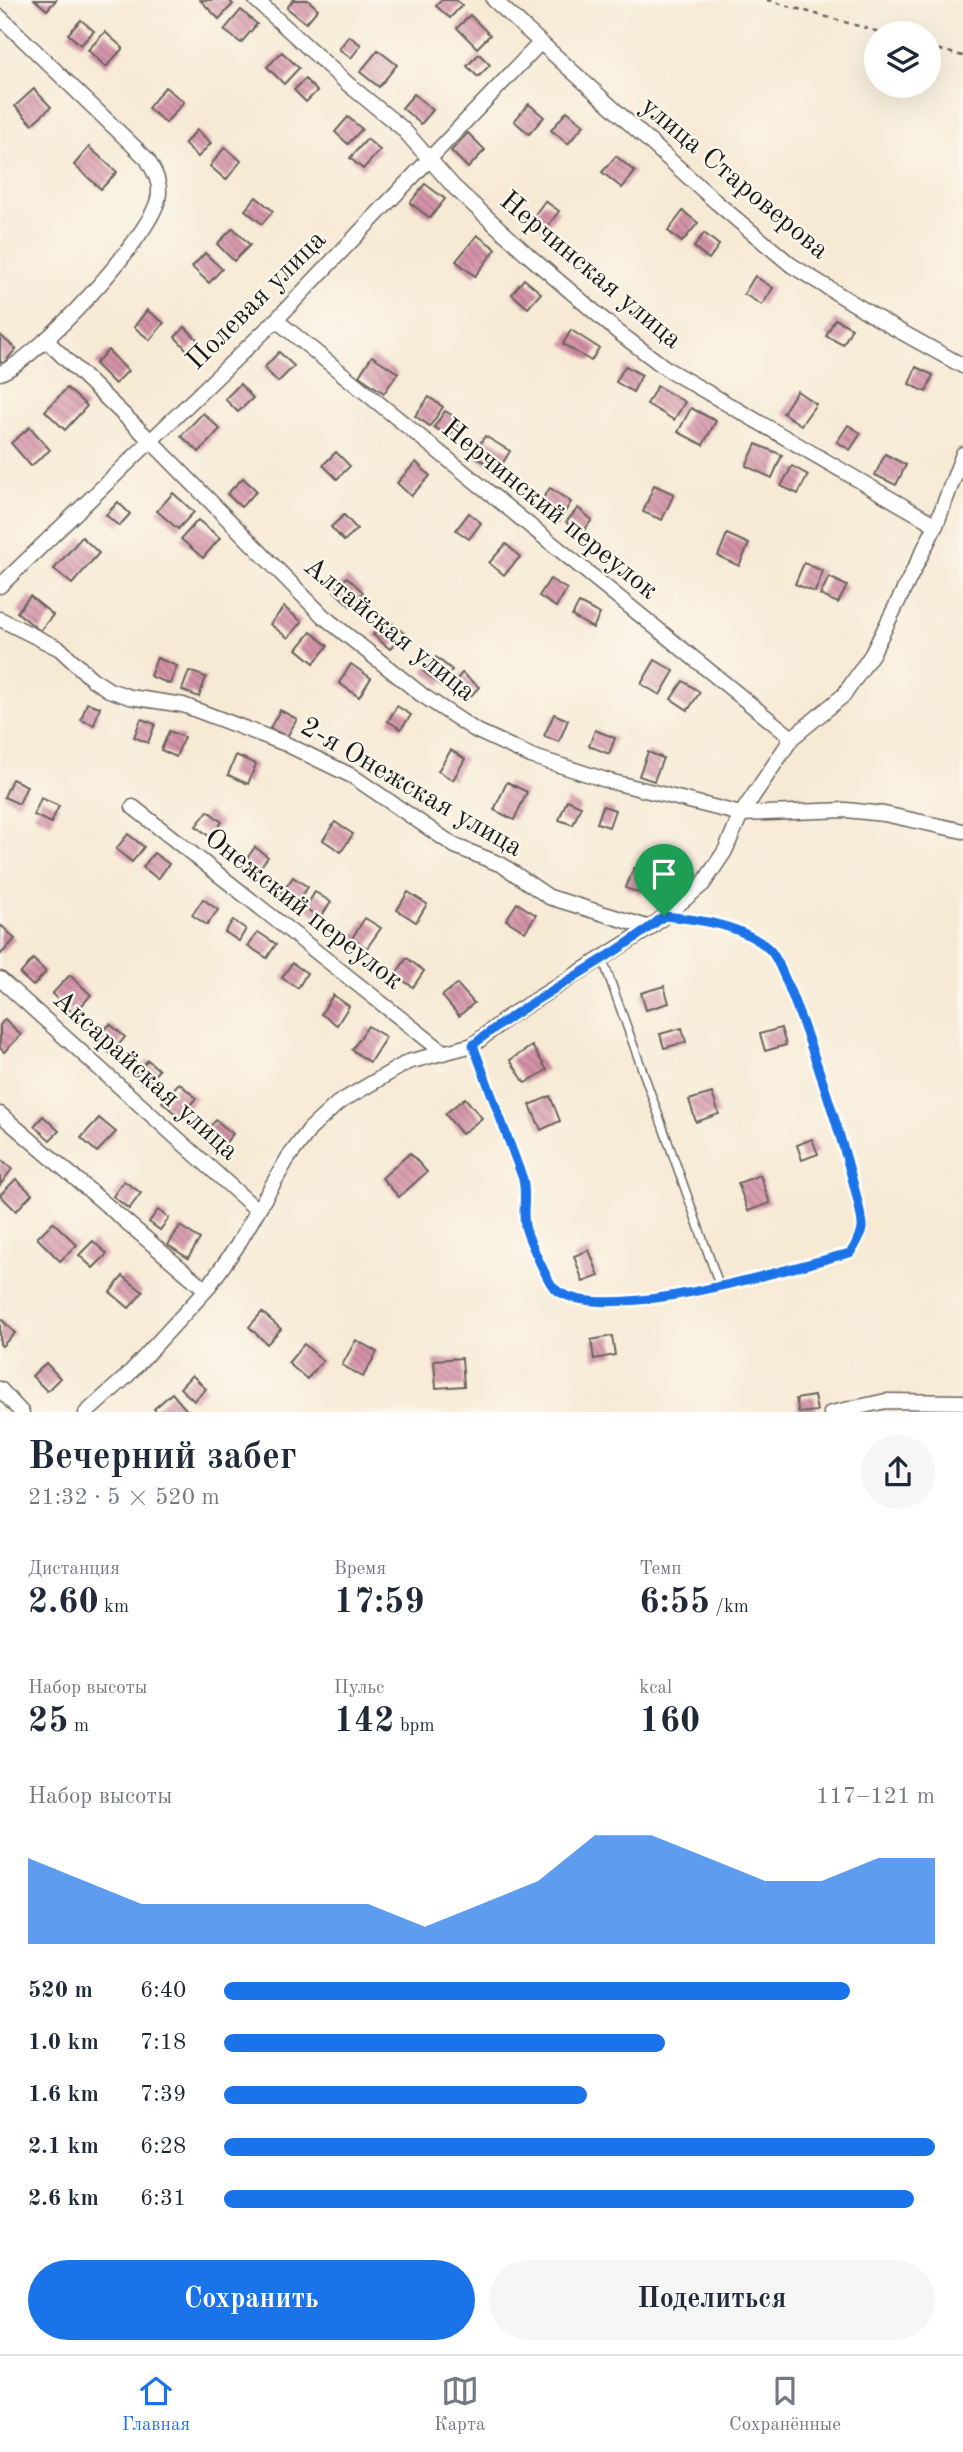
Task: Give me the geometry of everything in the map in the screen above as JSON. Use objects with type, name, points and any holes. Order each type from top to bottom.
[{"type":"street","name":"Нерчинская улица","points":[[256,0],[349,85],[402,128],[430,156],[454,187],[528,255],[667,369],[936,525]]},
{"type":"street","name":"улица Староверова","points":[[494,0],[716,202],[791,265],[887,324],[963,366]]},
{"type":"street","points":[[0,17],[147,159],[158,178],[159,199],[125,255],[46,340],[12,369],[0,373]]},
{"type":"street","name":"Полевая улица","points":[[0,586],[276,320],[540,43]]},
{"type":"street","name":"Нерчинский переулок","points":[[276,320],[792,738]]},
{"type":"street","name":"Алтайская улица","points":[[46,340],[151,441],[323,616],[422,695],[475,730],[544,760],[609,781],[741,814],[846,810],[963,831]]},
{"type":"street","points":[[86,1412],[126,1377],[206,1290],[237,1246],[288,1158],[310,1129],[338,1103],[408,1062],[473,1045],[508,1017],[603,960],[650,928],[703,884],[725,851],[741,814],[792,738],[844,695],[872,654],[936,525],[963,454]]},
{"type":"street","name":"2-я Онежская улица","points":[[0,619],[60,649],[92,679],[109,690],[194,708],[286,744],[352,776],[455,846],[502,865],[549,897],[650,928]]},
{"type":"street","name":"Онежский переулок","points":[[133,807],[442,1051]]},
{"type":"street","name":"Аксарайская улица","points":[[0,979],[257,1210]]},
{"type":"street","points":[[0,1114],[206,1290]]},
{"type":"street","points":[[0,1389],[22,1412]]},
{"type":"street","points":[[831,1412],[886,1401],[963,1402]]},
{"type":"lane","points":[[473,1045],[523,1179],[527,1198],[525,1227],[554,1288],[575,1299],[598,1304],[653,1300],[850,1253],[862,1228],[847,1158],[790,987],[770,950],[732,928],[698,919],[664,916]]},
{"type":"lane","points":[[603,960],[719,1284]]},
{"type":"path","points":[[767,0],[864,28]]},
{"type":"path","points":[[941,50],[963,56]]},
{"type":"building","points":[[35,0],[56,0],[47,10]]},
{"type":"building","points":[[200,0],[228,0],[233,4],[219,19]]},
{"type":"building","points":[[293,0],[308,0],[318,9],[306,23],[287,8]]},
{"type":"building","points":[[441,0],[456,0],[462,5],[450,18],[436,6]]},
{"type":"building","points":[[241,10],[257,24],[241,43],[224,30]]},
{"type":"building","points":[[470,15],[490,35],[477,48],[457,28]]},
{"type":"building","points":[[81,20],[94,31],[81,45],[68,34]]},
{"type":"building","points":[[105,32],[123,48],[106,67],[88,50]]},
{"type":"building","points":[[349,36],[361,45],[351,58],[339,49]]},
{"type":"building","points":[[378,50],[397,65],[379,87],[360,72]]},
{"type":"building","points":[[282,52],[299,68],[284,84],[267,67]]},
{"type":"building","points":[[479,54],[490,65],[478,77],[467,66]]},
{"type":"building","points":[[305,79],[317,91],[306,102],[294,90]]},
{"type":"building","points":[[165,87],[184,102],[166,123],[148,108]]},
{"type":"building","points":[[34,89],[51,107],[32,124],[15,106]]},
{"type":"building","points":[[414,94],[433,110],[421,124],[402,108]]},
{"type":"building","points":[[529,104],[544,117],[529,134],[514,121]]},
{"type":"building","points":[[567,111],[584,125],[568,144],[551,130]]},
{"type":"building","points":[[348,117],[362,129],[348,144],[335,132]]},
{"type":"building","points":[[197,130],[211,143],[198,157],[184,144]]},
{"type":"building","points":[[468,133],[485,150],[468,168],[451,151]]},
{"type":"building","points":[[367,139],[380,150],[363,169],[350,158]]},
{"type":"building","points":[[89,147],[117,172],[101,189],[74,165]]},
{"type":"building","points":[[225,147],[241,161],[226,180],[210,166]]},
{"type":"building","points":[[616,156],[635,172],[622,188],[602,172]]},
{"type":"building","points":[[425,184],[445,199],[430,218],[410,203]]},
{"type":"building","points":[[256,197],[273,211],[262,224],[245,210]]},
{"type":"building","points":[[545,201],[559,211],[545,230],[531,220]]},
{"type":"building","points":[[683,211],[698,223],[682,242],[668,231]]},
{"type":"building","points":[[233,228],[250,245],[234,261],[217,244]]},
{"type":"building","points":[[704,233],[719,245],[709,259],[694,247]]},
{"type":"building","points":[[477,235],[496,249],[475,276],[456,261]]},
{"type":"building","points":[[205,253],[222,269],[209,283],[192,267]]},
{"type":"building","points":[[755,276],[773,288],[762,305],[744,294]]},
{"type":"building","points":[[524,279],[541,293],[528,308],[512,294]]},
{"type":"building","points":[[147,310],[164,323],[150,340],[134,327]]},
{"type":"building","points":[[835,319],[852,328],[843,345],[826,336]]},
{"type":"building","points":[[185,327],[198,340],[188,351],[175,337]]},
{"type":"building","points":[[571,330],[599,348],[591,361],[563,344]]},
{"type":"building","points":[[0,335],[16,349],[3,364],[0,361]]},
{"type":"building","points":[[108,350],[128,371],[115,384],[95,364]]},
{"type":"building","points":[[279,352],[294,366],[278,382],[264,368]]},
{"type":"building","points":[[372,356],[398,373],[384,393],[359,376]]},
{"type":"building","points":[[625,366],[642,375],[633,392],[616,382]]},
{"type":"building","points":[[916,367],[933,375],[926,392],[909,384]]},
{"type":"building","points":[[240,384],[253,398],[238,412],[225,399]]},
{"type":"building","points":[[657,386],[685,402],[674,420],[647,404]]},
{"type":"building","points":[[67,388],[87,406],[65,430],[45,411]]},
{"type":"building","points":[[797,391],[816,404],[801,425],[783,413]]},
{"type":"building","points":[[429,397],[443,407],[430,426],[415,416]]},
{"type":"building","points":[[691,408],[716,421],[703,445],[678,432]]},
{"type":"building","points":[[445,411],[460,420],[449,436],[434,427]]},
{"type":"building","points":[[203,413],[220,429],[199,452],[181,436]]},
{"type":"building","points":[[848,425],[861,433],[850,450],[837,442]]},
{"type":"building","points":[[30,427],[50,450],[31,466],[11,443]]},
{"type":"building","points":[[485,436],[510,451],[498,471],[473,455]]},
{"type":"building","points":[[756,444],[782,455],[772,478],[746,466]]},
{"type":"building","points":[[336,452],[350,466],[337,479],[323,465]]},
{"type":"building","points":[[885,454],[906,465],[896,485],[875,475]]},
{"type":"building","points":[[416,462],[430,476],[411,496],[397,483]]},
{"type":"building","points":[[792,466],[808,475],[798,494],[781,486]]},
{"type":"building","points":[[243,478],[257,491],[241,507],[227,494]]},
{"type":"building","points":[[654,485],[674,494],[662,520],[643,512]]},
{"type":"building","points":[[550,488],[571,502],[559,521],[537,507]]},
{"type":"building","points":[[173,493],[194,512],[178,529],[157,511]]},
{"type":"building","points":[[118,502],[130,514],[119,526],[106,515]]},
{"type":"building","points":[[578,508],[592,520],[580,535],[566,522]]},
{"type":"building","points":[[469,513],[481,523],[469,539],[456,530]]},
{"type":"building","points":[[344,515],[357,529],[344,541],[331,527]]},
{"type":"building","points":[[198,520],[220,538],[203,558],[181,539]]},
{"type":"building","points":[[727,534],[749,544],[739,566],[718,556]]},
{"type":"building","points":[[82,537],[99,553],[72,584],[54,569]]},
{"type":"building","points":[[506,544],[520,557],[504,575],[489,563]]},
{"type":"building","points":[[804,563],[823,571],[815,592],[795,584]]},
{"type":"building","points":[[347,577],[363,592],[350,606],[334,591]]},
{"type":"building","points":[[829,577],[847,586],[838,603],[820,595]]},
{"type":"building","points":[[550,579],[567,589],[556,607],[539,596]]},
{"type":"building","points":[[30,596],[53,615],[40,631],[17,612]]},
{"type":"building","points":[[579,603],[600,614],[593,628],[572,616]]},
{"type":"building","points":[[284,607],[302,622],[288,638],[270,624]]},
{"type":"building","points":[[387,619],[404,633],[390,649],[373,635]]},
{"type":"building","points":[[311,632],[328,646],[314,663],[297,649]]},
{"type":"building","points":[[436,657],[452,670],[440,685],[423,671]]},
{"type":"building","points":[[157,658],[177,666],[170,684],[150,676]]},
{"type":"building","points":[[655,660],[674,671],[660,695],[641,684]]},
{"type":"building","points":[[351,664],[371,678],[359,697],[339,683]]},
{"type":"building","points":[[189,671],[206,677],[199,697],[182,690]]},
{"type":"building","points":[[462,673],[479,687],[466,701],[450,687]]},
{"type":"building","points":[[683,681],[700,692],[688,710],[671,699]]},
{"type":"building","points":[[87,703],[100,707],[94,725],[81,720]]},
{"type":"building","points":[[397,706],[411,715],[401,729],[388,721]]},
{"type":"building","points":[[280,710],[297,719],[287,737],[270,728]]},
{"type":"building","points":[[554,714],[568,720],[559,742],[544,736]]},
{"type":"building","points":[[141,719],[155,724],[148,743],[134,737]]},
{"type":"building","points":[[595,730],[615,738],[609,754],[589,746]]},
{"type":"building","points":[[169,731],[184,737],[176,757],[161,750]]},
{"type":"building","points":[[451,750],[465,759],[453,780],[438,771]]},
{"type":"building","points":[[648,752],[663,758],[654,781],[639,776]]},
{"type":"building","points":[[236,755],[256,764],[248,784],[228,775]]},
{"type":"building","points":[[12,779],[27,786],[19,804],[4,797]]},
{"type":"building","points":[[507,782],[527,792],[514,820],[494,810]]},
{"type":"building","points":[[41,798],[59,806],[51,823],[34,815]]},
{"type":"building","points":[[567,800],[581,806],[573,825],[559,820]]},
{"type":"building","points":[[603,806],[615,810],[609,827],[597,823]]},
{"type":"building","points":[[208,811],[222,822],[210,837],[196,826]]},
{"type":"building","points":[[335,822],[353,834],[341,852],[323,840]]},
{"type":"building","points":[[128,834],[144,847],[132,862],[116,849]]},
{"type":"building","points":[[255,847],[268,857],[256,873],[243,864]]},
{"type":"building","points":[[154,853],[169,864],[158,879],[143,867]]},
{"type":"building","points":[[634,868],[650,875],[642,894],[625,888]]},
{"type":"building","points":[[293,877],[308,887],[296,904],[281,894]]},
{"type":"building","points":[[315,892],[331,902],[320,918],[305,908]]},
{"type":"building","points":[[408,892],[427,904],[416,922],[397,910]]},
{"type":"building","points":[[203,899],[218,910],[207,925],[192,915]]},
{"type":"building","points":[[517,903],[536,915],[525,932],[506,920]]},
{"type":"building","points":[[365,918],[381,928],[367,948],[352,938]]},
{"type":"building","points":[[233,920],[246,929],[239,941],[225,932]]},
{"type":"building","points":[[2,926],[15,939],[0,955],[0,928]]},
{"type":"building","points":[[258,932],[276,944],[267,958],[248,946]]},
{"type":"building","points":[[407,958],[424,971],[413,987],[395,975]]},
{"type":"building","points":[[33,959],[46,972],[33,986],[20,974]]},
{"type":"building","points":[[292,963],[307,973],[298,988],[282,978]]},
{"type":"building","points":[[70,975],[91,995],[74,1014],[52,994]]},
{"type":"building","points":[[457,984],[474,1003],[459,1016],[442,996]]},
{"type":"building","points":[[664,986],[669,1003],[646,1010],[641,993]]},
{"type":"building","points":[[333,995],[349,1006],[337,1025],[321,1014]]},
{"type":"building","points":[[5,1019],[21,1035],[4,1052],[0,1048],[0,1025]]},
{"type":"building","points":[[110,1024],[125,1037],[111,1054],[95,1041]]},
{"type":"building","points":[[368,1026],[386,1037],[370,1062],[352,1050]]},
{"type":"building","points":[[682,1028],[686,1042],[664,1048],[660,1034]]},
{"type":"building","points":[[781,1028],[786,1045],[765,1051],[760,1034]]},
{"type":"building","points":[[532,1046],[547,1070],[525,1083],[510,1060]]},
{"type":"building","points":[[148,1060],[159,1070],[145,1085],[134,1075]]},
{"type":"building","points":[[179,1083],[196,1098],[179,1117],[162,1102]]},
{"type":"building","points":[[712,1093],[719,1114],[696,1122],[689,1100]]},
{"type":"building","points":[[550,1096],[560,1121],[541,1130],[530,1105]]},
{"type":"building","points":[[465,1098],[482,1118],[462,1134],[445,1114]]},
{"type":"building","points":[[43,1116],[59,1131],[50,1140],[34,1126]]},
{"type":"building","points":[[99,1118],[116,1132],[97,1152],[81,1138]]},
{"type":"building","points":[[216,1120],[233,1134],[220,1149],[203,1134]]},
{"type":"building","points":[[812,1139],[818,1154],[802,1160],[797,1145]]},
{"type":"building","points":[[410,1153],[427,1172],[399,1197],[382,1178]]},
{"type":"building","points":[[0,1159],[12,1169],[0,1185]]},
{"type":"building","points":[[760,1175],[770,1203],[748,1211],[738,1183]]},
{"type":"building","points":[[16,1179],[32,1194],[16,1211],[0,1195]]},
{"type":"building","points":[[124,1181],[141,1193],[129,1209],[113,1196]]},
{"type":"building","points":[[158,1210],[169,1218],[160,1230],[149,1222]]},
{"type":"building","points":[[53,1222],[77,1245],[60,1261],[37,1238]]},
{"type":"building","points":[[180,1226],[200,1239],[188,1258],[168,1245]]},
{"type":"building","points":[[93,1241],[107,1254],[93,1268],[79,1255]]},
{"type":"building","points":[[589,1250],[599,1276],[583,1282],[574,1256]]},
{"type":"building","points":[[123,1276],[143,1292],[129,1308],[110,1292]]},
{"type":"building","points":[[262,1312],[281,1329],[267,1344],[249,1327]]},
{"type":"building","points":[[0,1318],[15,1333],[2,1346],[0,1344]]},
{"type":"building","points":[[612,1336],[615,1355],[594,1359],[591,1340]]},
{"type":"building","points":[[356,1340],[377,1352],[363,1377],[342,1365]]},
{"type":"building","points":[[304,1344],[323,1361],[307,1379],[288,1363]]},
{"type":"building","points":[[462,1358],[464,1386],[436,1388],[434,1360]]},
{"type":"building","points":[[46,1363],[60,1378],[47,1391],[32,1376]]},
{"type":"building","points":[[192,1375],[206,1389],[194,1401],[180,1388]]},
{"type":"building","points":[[172,1393],[188,1412],[156,1412],[154,1409]]},
{"type":"building","points":[[814,1396],[817,1411],[799,1412],[796,1399]]},
{"type":"route","points":[[664,916],[698,919],[732,928],[770,950],[790,987],[847,1158],[862,1228],[850,1253],[653,1300],[598,1304],[575,1299],[554,1288],[525,1227],[527,1198],[523,1179],[473,1045],[508,1017],[603,960],[664,916]]}]
